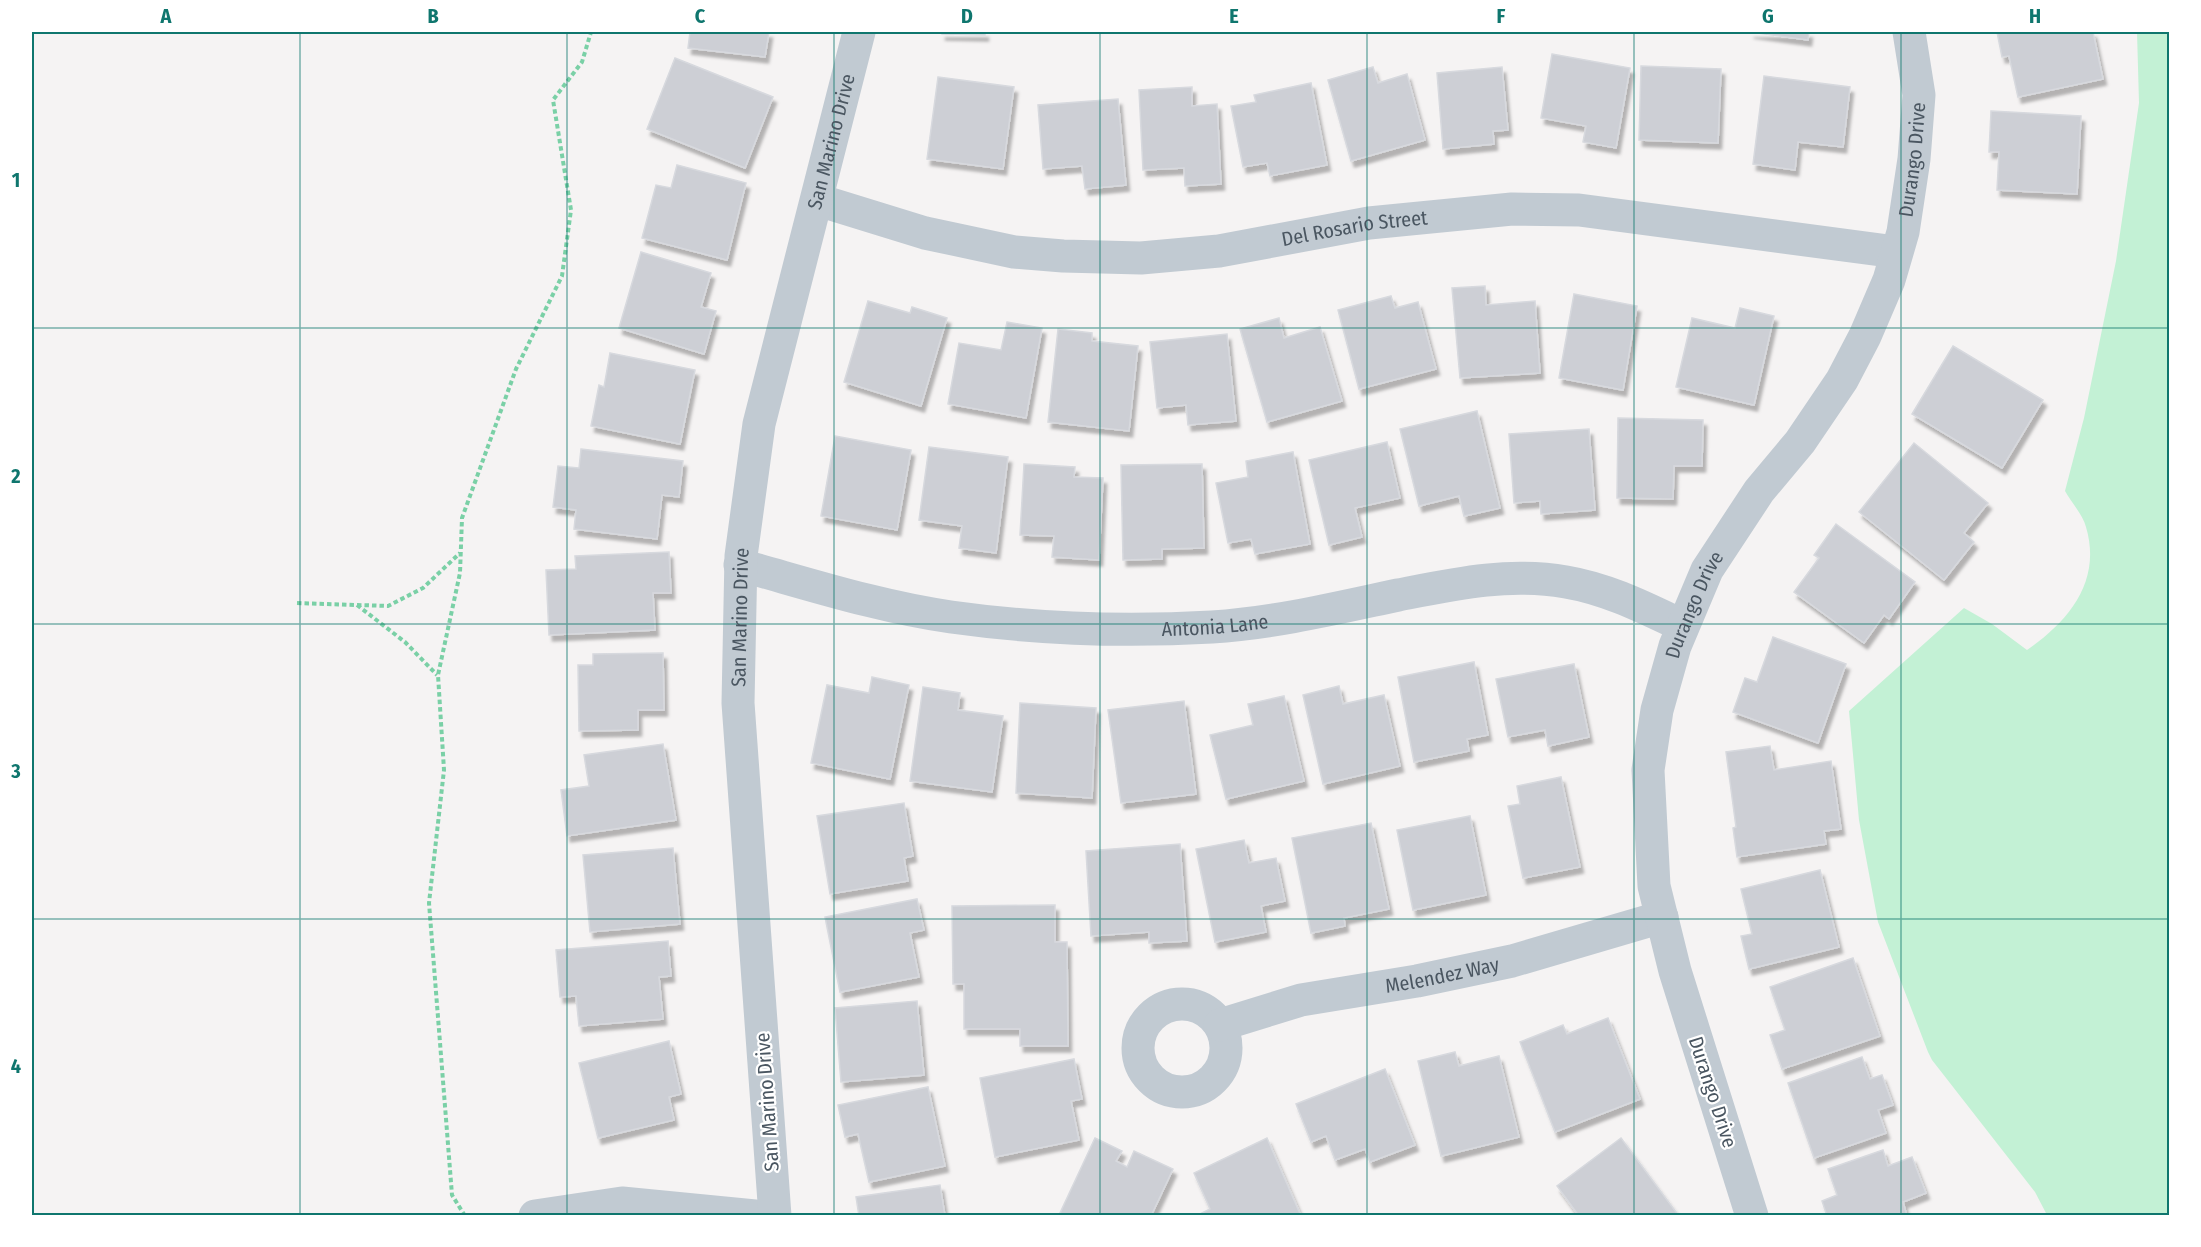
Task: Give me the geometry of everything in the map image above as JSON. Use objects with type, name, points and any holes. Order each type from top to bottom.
[{"type":"street","name":"San Marino Drive","points":[[775,1215],[738,703],[740,566],[759,424],[859,32]]},
{"type":"street","name":"Durango Drive","points":[[1752,1215],[1675,971],[1654,886],[1648,770],[1657,710],[1675,646],[1707,570],[1736,525],[1800,442],[1842,380],[1865,336],[1889,280],[1903,232],[1914,159],[1919,95],[1909,32]]},
{"type":"street","name":"Del Rosario Street","points":[[818,200],[925,233],[1014,252],[1063,256],[1142,258],[1219,251],[1369,223],[1512,209],[1579,210],[1896,252]]},
{"type":"street","name":"Antonia Lane","points":[[740,566],[850,595],[950,617],[1034,625],[1122,630],[1215,627],[1300,615],[1475,579],[1527,578],[1566,582],[1620,597],[1683,626]]},
{"type":"street","name":"Melendez Way","points":[[1220,1024],[1301,1000],[1417,981],[1512,961],[1662,917]]},
{"type":"street","points":[[535,1215],[622,1203],[755,1215]]},
{"type":"path","points":[[465,1215],[452,1195],[429,903],[444,770],[438,675],[460,573],[462,518],[516,369],[562,276],[571,210],[553,100],[582,62],[591,32]]},
{"type":"path","points":[[297,603],[388,606],[423,588],[461,552]]},
{"type":"path","points":[[357,605],[405,642],[438,675]]},
{"type":"green space","points":[[2137,32],[2170,32],[2169,1215],[2047,1215],[2035,1192],[1928,1052],[1878,922],[1859,820],[1849,711],[1964,608],[1992,624],[2027,650],[2042,639],[2068,613],[2085,582],[2090,547],[2086,527],[2080,513],[2065,491],[2084,418],[2116,261],[2139,103]]},
{"type":"building","points":[[690,32],[769,32],[765,57],[688,48]]},
{"type":"building","points":[[942,32],[985,32],[985,35],[942,34]]},
{"type":"building","points":[[1750,32],[1809,32],[1808,40]]},
{"type":"building","points":[[1997,32],[2093,32],[2103,79],[2018,97],[2009,56],[2002,57]]},
{"type":"building","points":[[1552,54],[1630,68],[1616,148],[1583,142],[1586,126],[1541,118]]},
{"type":"building","points":[[675,58],[773,97],[745,168],[647,129]]},
{"type":"building","points":[[1641,66],[1721,69],[1718,143],[1639,140]]},
{"type":"building","points":[[1373,67],[1378,83],[1407,74],[1425,140],[1351,161],[1328,80]]},
{"type":"building","points":[[1502,67],[1508,130],[1493,131],[1494,144],[1443,149],[1437,73]]},
{"type":"building","points":[[1764,76],[1850,87],[1843,147],[1798,142],[1795,170],[1753,164]]},
{"type":"building","points":[[938,77],[1014,87],[1003,169],[927,159]]},
{"type":"building","points":[[1311,83],[1327,165],[1270,176],[1267,163],[1243,167],[1231,106],[1256,102],[1254,95]]},
{"type":"building","points":[[1192,87],[1192,106],[1217,104],[1221,184],[1185,186],[1184,168],[1143,170],[1139,90]]},
{"type":"building","points":[[1118,99],[1126,185],[1085,189],[1082,166],[1043,169],[1038,105]]},
{"type":"building","points":[[1991,111],[2081,116],[2077,194],[1997,190],[1999,152],[1989,152]]},
{"type":"building","points":[[677,165],[746,183],[727,260],[642,238],[656,185],[671,188]]},
{"type":"building","points":[[641,252],[711,273],[701,307],[716,311],[704,354],[619,328]]},
{"type":"building","points":[[1485,286],[1486,305],[1535,301],[1540,373],[1460,378],[1452,288]]},
{"type":"building","points":[[1574,294],[1637,306],[1623,390],[1559,378]]},
{"type":"building","points":[[1391,296],[1395,308],[1418,302],[1436,369],[1359,389],[1338,310]]},
{"type":"building","points":[[868,301],[910,313],[912,307],[947,318],[921,406],[844,382]]},
{"type":"building","points":[[1740,308],[1774,316],[1754,405],[1676,387],[1692,318],[1735,328]]},
{"type":"building","points":[[1279,318],[1284,338],[1320,327],[1342,401],[1267,422],[1240,329]]},
{"type":"building","points":[[1007,322],[1042,328],[1026,418],[948,404],[959,343],[1001,350]]},
{"type":"building","points":[[1058,329],[1092,333],[1092,341],[1138,346],[1129,431],[1048,422]]},
{"type":"building","points":[[1227,334],[1236,421],[1188,425],[1186,405],[1157,408],[1150,342]]},
{"type":"building","points":[[1953,346],[2043,400],[2002,468],[1912,414]]},
{"type":"building","points":[[610,353],[695,370],[680,444],[591,426],[599,385],[604,387]]},
{"type":"building","points":[[1477,411],[1500,508],[1464,516],[1459,496],[1419,506],[1400,429]]},
{"type":"building","points":[[1618,418],[1703,420],[1702,466],[1674,466],[1673,499],[1617,498]]},
{"type":"building","points":[[1589,429],[1595,510],[1541,514],[1540,501],[1514,503],[1509,434]]},
{"type":"building","points":[[835,436],[911,450],[897,530],[821,516]]},
{"type":"building","points":[[1387,442],[1400,498],[1355,508],[1362,537],[1329,545],[1309,460]]},
{"type":"building","points":[[1914,443],[1988,503],[1964,533],[1974,542],[1944,580],[1859,512]]},
{"type":"building","points":[[929,447],[1008,457],[996,553],[959,548],[962,526],[919,520]]},
{"type":"building","points":[[581,449],[683,461],[679,497],[662,495],[657,539],[574,529],[576,510],[553,507],[558,466],[579,468]]},
{"type":"building","points":[[1293,452],[1310,544],[1255,554],[1251,539],[1228,543],[1216,483],[1248,477],[1246,461]]},
{"type":"building","points":[[1024,464],[1075,467],[1074,477],[1103,478],[1099,560],[1052,557],[1054,536],[1020,535]]},
{"type":"building","points":[[1202,464],[1204,548],[1162,549],[1162,559],[1123,560],[1121,465]]},
{"type":"building","points":[[1836,524],[1915,582],[1889,619],[1884,615],[1864,643],[1794,592],[1819,558],[1814,555]]},
{"type":"building","points":[[669,552],[671,593],[653,593],[655,630],[549,635],[546,570],[576,569],[575,556]]},
{"type":"building","points":[[1773,637],[1846,664],[1818,743],[1733,712],[1745,678],[1757,682]]},
{"type":"building","points":[[663,653],[664,710],[638,710],[638,730],[579,731],[578,665],[593,665],[593,654]]},
{"type":"building","points":[[1474,662],[1488,735],[1467,739],[1469,751],[1414,762],[1398,677]]},
{"type":"building","points":[[1574,664],[1589,737],[1548,746],[1545,730],[1508,737],[1496,679]]},
{"type":"building","points":[[872,677],[909,685],[890,779],[811,763],[827,685],[869,693]]},
{"type":"building","points":[[1339,686],[1343,704],[1384,695],[1400,766],[1323,784],[1303,695]]},
{"type":"building","points":[[923,687],[960,693],[958,710],[1003,716],[992,792],[910,781]]},
{"type":"building","points":[[1284,696],[1304,781],[1226,799],[1210,735],[1253,725],[1248,704]]},
{"type":"building","points":[[1184,701],[1196,794],[1121,803],[1108,710]]},
{"type":"building","points":[[1020,703],[1096,708],[1092,798],[1016,793]]},
{"type":"building","points":[[663,744],[676,820],[567,836],[561,790],[589,786],[584,755]]},
{"type":"building","points":[[1770,746],[1774,770],[1831,761],[1841,829],[1824,831],[1826,844],[1737,857],[1733,828],[1736,827],[1726,752]]},
{"type":"building","points":[[1561,777],[1580,867],[1523,878],[1508,806],[1520,804],[1517,786]]},
{"type":"building","points":[[904,803],[913,856],[904,858],[908,881],[830,894],[817,816]]},
{"type":"building","points":[[1470,816],[1486,895],[1413,910],[1397,830]]},
{"type":"building","points":[[1371,823],[1389,909],[1344,918],[1345,926],[1311,933],[1292,838]]},
{"type":"building","points":[[1244,840],[1249,863],[1276,858],[1285,901],[1261,906],[1266,932],[1215,942],[1196,849]]},
{"type":"building","points":[[1180,844],[1187,941],[1149,943],[1149,932],[1091,936],[1086,851]]},
{"type":"building","points":[[673,848],[680,924],[590,932],[583,855]]},
{"type":"building","points":[[1820,870],[1839,947],[1749,969],[1741,936],[1752,934],[1741,889]]},
{"type":"building","points":[[917,899],[924,930],[910,933],[919,977],[840,992],[825,917]]},
{"type":"building","points":[[1055,905],[1055,942],[1067,942],[1068,1046],[1020,1046],[1020,1029],[964,1029],[964,984],[953,984],[952,906]]},
{"type":"building","points":[[668,941],[671,976],[659,977],[663,1019],[579,1026],[576,996],[560,997],[556,950]]},
{"type":"building","points":[[1853,958],[1880,1036],[1782,1069],[1770,1035],[1785,1030],[1770,987]]},
{"type":"building","points":[[917,1001],[924,1075],[841,1082],[835,1008]]},
{"type":"building","points":[[1608,1018],[1640,1099],[1555,1132],[1520,1042],[1563,1025],[1567,1034]]},
{"type":"building","points":[[669,1041],[681,1094],[669,1097],[674,1120],[598,1138],[579,1063]]},
{"type":"building","points":[[1455,1052],[1459,1066],[1499,1056],[1519,1137],[1441,1156],[1418,1061]]},
{"type":"building","points":[[1862,1057],[1870,1079],[1882,1075],[1893,1105],[1878,1110],[1886,1133],[1814,1158],[1788,1083]]},
{"type":"building","points":[[1074,1059],[1082,1099],[1071,1101],[1079,1140],[995,1157],[980,1078]]},
{"type":"building","points":[[1385,1069],[1415,1145],[1370,1162],[1365,1149],[1335,1160],[1326,1136],[1311,1142],[1296,1104]]},
{"type":"building","points":[[928,1087],[945,1166],[869,1182],[858,1134],[845,1137],[838,1105]]},
{"type":"building","points":[[1095,1138],[1122,1151],[1116,1161],[1127,1167],[1134,1151],[1173,1169],[1151,1216],[1066,1216],[1060,1213]]},
{"type":"building","points":[[1267,1138],[1301,1216],[1196,1216],[1210,1209],[1194,1173]]},
{"type":"building","points":[[1621,1138],[1679,1216],[1579,1216],[1557,1186]]},
{"type":"building","points":[[1883,1150],[1888,1166],[1912,1157],[1926,1193],[1903,1202],[1907,1216],[1827,1216],[1822,1201],[1837,1195],[1828,1169]]},
{"type":"building","points":[[940,1185],[945,1216],[859,1216],[856,1197]]}]
